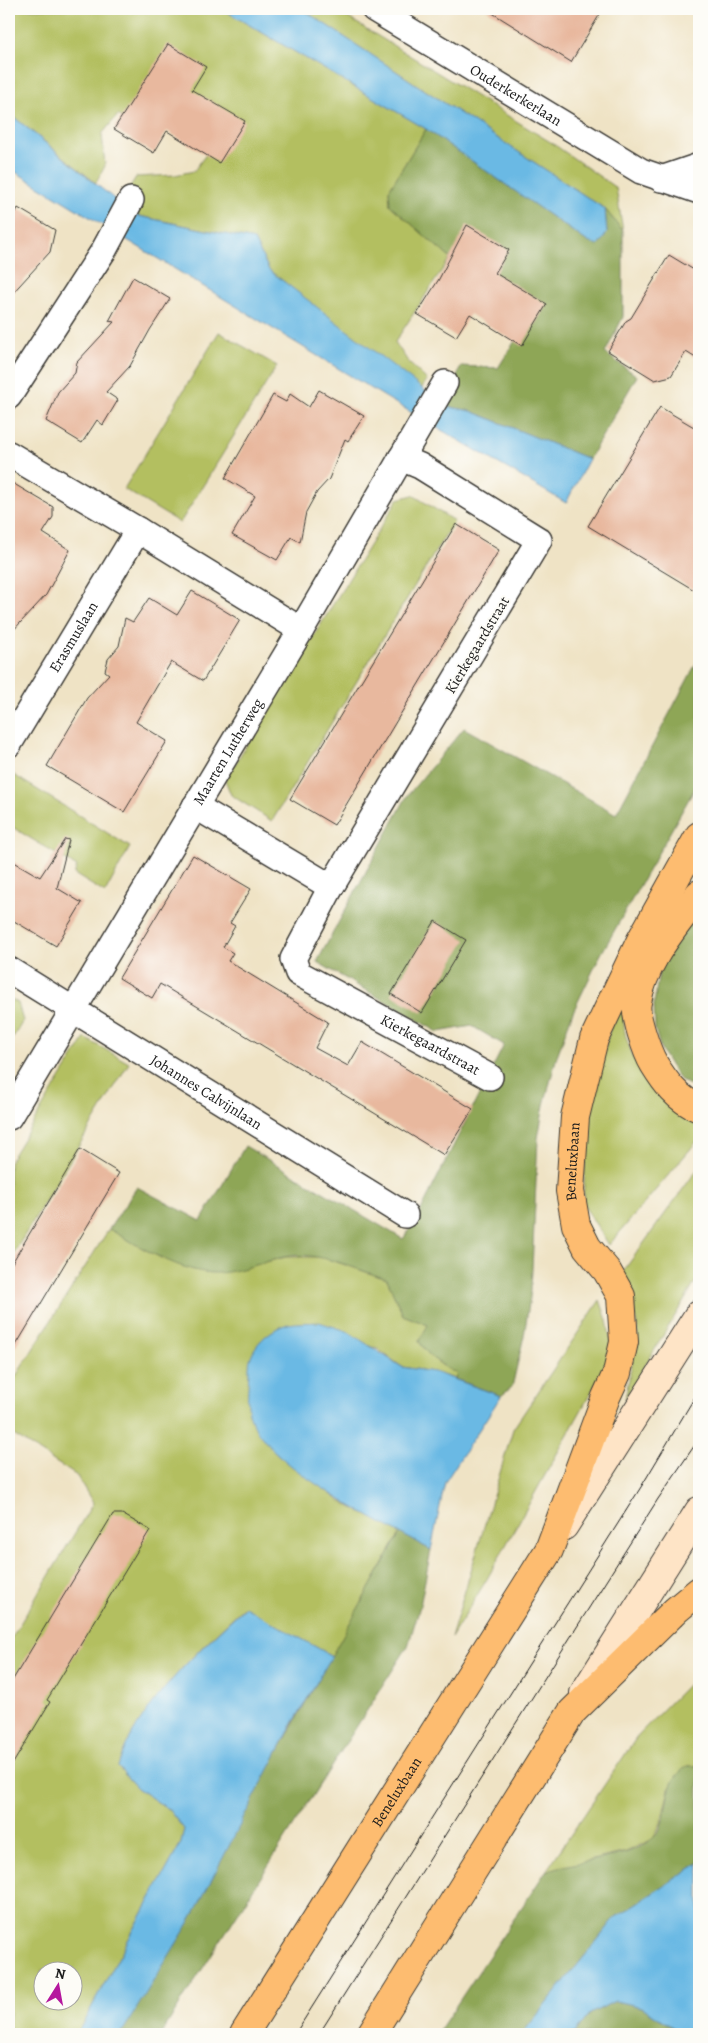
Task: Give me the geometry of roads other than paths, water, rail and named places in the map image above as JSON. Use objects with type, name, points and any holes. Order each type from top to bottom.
[{"type":"main road","name":"Beneluxbaan","points":[[549,1550],[606,1397],[617,1373],[624,1342],[621,1296],[607,1271],[587,1247],[576,1225],[570,1191],[575,1117],[594,1039],[641,940],[699,836]]},
{"type":"main road","points":[[699,894],[650,962],[636,1003],[646,1049],[665,1082],[690,1104],[699,1108]]},
{"type":"main road","name":"Beneluxbaan","points":[[244,2034],[699,1314]]},
{"type":"main road","points":[[371,2034],[699,1511]]},
{"type":"main road","points":[[572,1712],[676,1610],[699,1591]]},
{"type":"street","name":"Ouderkerkerlaan","points":[[374,9],[641,171],[699,190]]},
{"type":"street","points":[[661,179],[699,166]]},
{"type":"street","points":[[9,396],[104,250],[131,200]]},
{"type":"street","name":"Maarten Lutherweg","points":[[9,1117],[301,630],[445,383]]},
{"type":"street","points":[[9,454],[138,530],[301,630]]},
{"type":"street","name":"Kierkegaardstraat","points":[[401,458],[420,466],[539,540],[331,887],[293,959],[298,973],[490,1077]]},
{"type":"street","name":"Erasmuslaan","points":[[9,744],[138,530]]},
{"type":"street","points":[[195,806],[331,887]]},
{"type":"street","name":"Johannes Calvijnlaan","points":[[9,970],[406,1215]]},
{"type":"water","points":[[222,9],[302,9],[605,209],[607,233],[598,246],[588,242],[426,129]]},
{"type":"water","points":[[9,113],[134,215],[254,240],[269,270],[445,406],[471,411],[589,459],[566,503],[390,400],[9,168]]},
{"type":"water","points":[[319,1322],[347,1331],[402,1367],[434,1372],[501,1396],[445,1482],[431,1550],[356,1509],[299,1472],[275,1452],[258,1432],[249,1412],[248,1401],[249,1366],[253,1352],[262,1339],[281,1326],[292,1323]]},
{"type":"water","points":[[245,1607],[332,1656],[292,1725],[189,1923],[121,2034],[77,2034],[181,1843],[184,1829],[168,1809],[137,1788],[118,1767],[126,1746],[153,1702],[190,1660]]},
{"type":"water","points":[[699,1863],[699,2034],[683,2034],[642,2007],[615,2001],[590,2014],[574,2034],[522,2034],[616,1917]]},
{"type":"tram line","points":[[295,2034],[641,1487],[699,1390]]},
{"type":"tram line","points":[[319,2034],[658,1499],[699,1439]]}]
